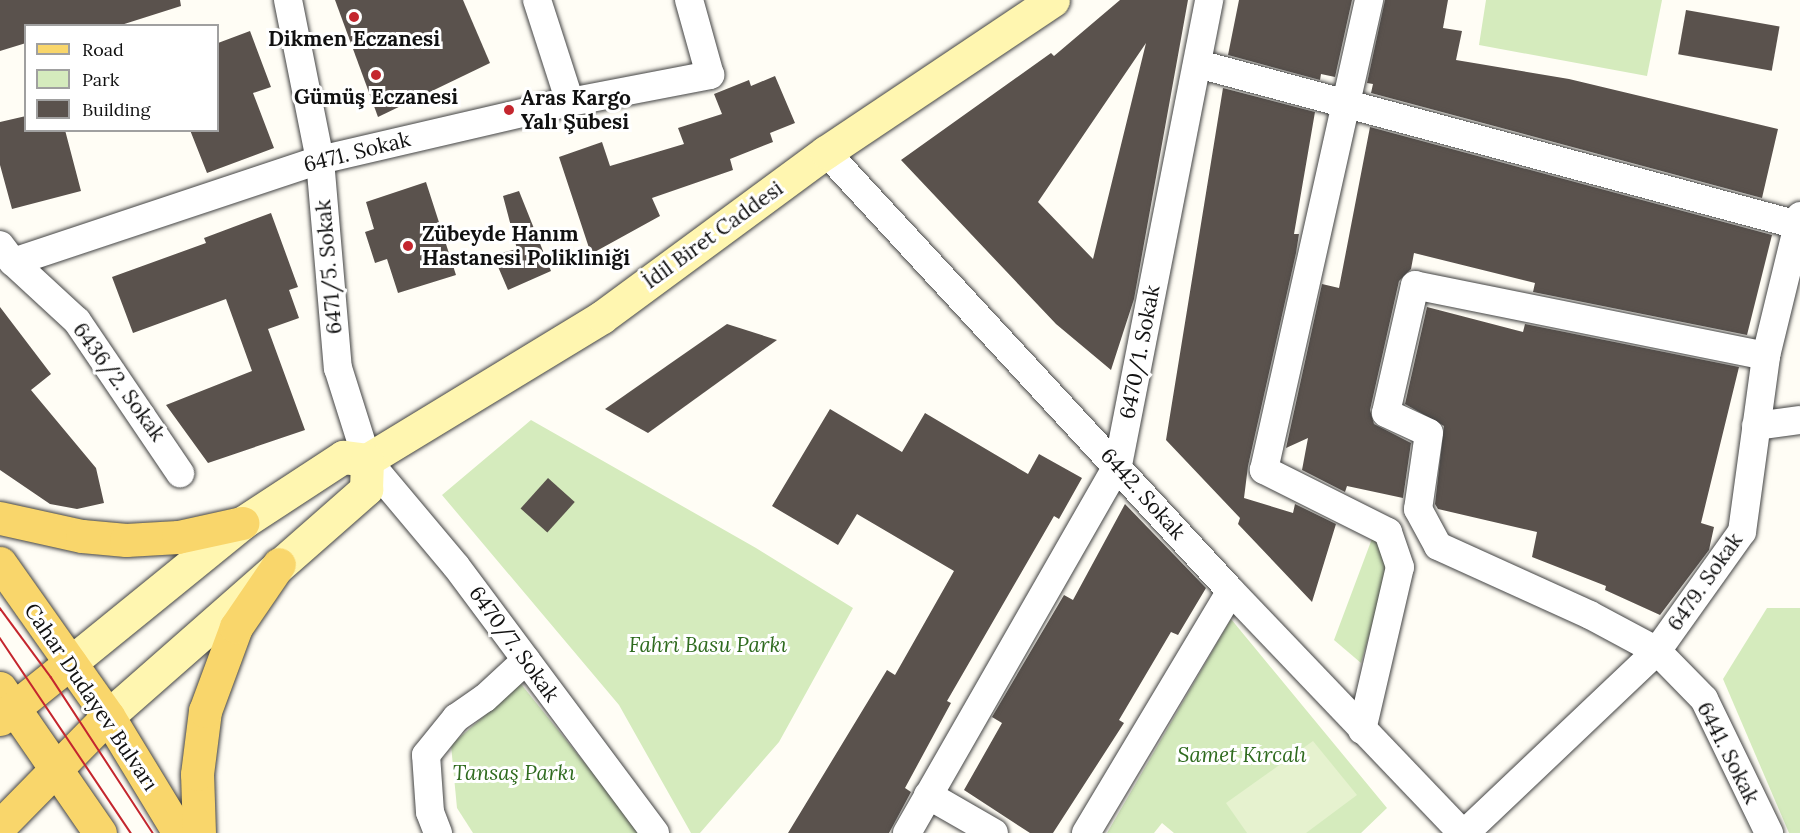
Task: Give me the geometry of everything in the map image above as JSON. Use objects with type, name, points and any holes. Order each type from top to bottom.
[{"type":"main road","points":[[0,518],[82,536],[126,540],[178,537],[242,523]]},
{"type":"main road","name":"Cahar Dudayev Bulvarı","points":[[0,563],[108,716],[179,833]]},
{"type":"main road","points":[[199,833],[197,774],[205,711],[236,627],[279,564]]},
{"type":"main road","points":[[70,663],[4,705],[56,767],[100,833]]},
{"type":"main road","points":[[0,826],[108,716]]},
{"type":"street","name":"6471/5. Sokak","points":[[288,0],[320,159],[338,368],[367,460]]},
{"type":"street","points":[[537,0],[570,102]]},
{"type":"street","name":"6471. Sokak","points":[[6,254],[320,159],[570,102],[710,75],[689,0]]},
{"type":"street","name":"İdil Biret Caddesi","points":[[367,460],[602,317],[826,152],[1053,0]]},
{"type":"street","name":"6470/1. Sokak","points":[[907,833],[1118,465],[1209,0]]},
{"type":"street","points":[[1362,730],[1400,567],[1388,532],[1264,470],[1369,0]]},
{"type":"street","points":[[1198,64],[1345,106],[1799,220]]},
{"type":"street","name":"6442. Sokak","points":[[826,152],[1118,465],[1231,591],[1362,730],[1464,833]]},
{"type":"street","name":"6479. Sokak","points":[[1464,833],[1657,651],[1742,532],[1766,356],[1799,220]]},
{"type":"street","name":"6436/2. Sokak","points":[[6,254],[77,321],[180,473]]},
{"type":"street","name":"6441. Sokak","points":[[1766,356],[1415,285],[1386,413],[1429,433],[1419,509],[1438,546],[1590,615],[1657,651],[1704,699],[1769,833]]},
{"type":"street","points":[[1756,426],[1800,420]]},
{"type":"street","points":[[70,663],[242,523],[343,457],[367,460],[366,489],[108,716]]},
{"type":"street","name":"6470/7. Sokak","points":[[367,460],[456,566],[655,833]]},
{"type":"street","points":[[1086,833],[1231,591]]},
{"type":"street","points":[[438,833],[430,812],[426,755],[456,718],[485,698],[526,660]]},
{"type":"street","points":[[928,795],[994,833]]},
{"type":"green space","points":[[1486,0],[1662,0],[1647,76],[1479,45]]},
{"type":"green space","name":"Fahri Basu Parkı","points":[[531,420],[756,548],[853,608],[779,742],[700,833],[691,833],[619,705],[442,495]]},
{"type":"green space","points":[[1373,536],[1390,564],[1361,663],[1334,640]]},
{"type":"green space","points":[[1767,608],[1800,608],[1800,833],[1789,833],[1723,679]]},
{"type":"green space","name":"Samet Kırcalı","points":[[1231,619],[1387,808],[1361,833],[1174,833],[1162,823],[1154,833],[1107,833]]},
{"type":"green space","name":"Tansaş Parkı","points":[[521,684],[641,833],[473,833],[457,808],[451,745]]},
{"type":"green space","points":[[1313,741],[1357,795],[1306,833],[1247,833],[1226,803]]},
{"type":"building","points":[[0,0],[180,0],[181,6],[124,24],[24,24],[24,44],[0,51]]},
{"type":"building","points":[[335,0],[463,0],[490,63],[378,117]]},
{"type":"building","points":[[1120,0],[1188,0],[1134,299],[1111,370],[1056,324],[901,160],[1051,53],[1054,56]],"holes":[[[1146,43],[1093,259],[1038,202]]]},
{"type":"building","points":[[1239,0],[1352,0],[1335,77],[1321,74],[1320,80],[1228,55]]},
{"type":"building","points":[[1385,0],[1448,0],[1443,28],[1462,31],[1456,60],[1569,79],[1778,129],[1762,198],[1371,93],[1373,84],[1367,83]]},
{"type":"building","points":[[1686,10],[1780,26],[1772,71],[1678,54]]},
{"type":"building","points":[[250,31],[271,87],[253,93],[274,148],[207,173],[191,132],[219,132],[219,43]]},
{"type":"building","points":[[775,76],[795,123],[770,133],[773,142],[730,159],[733,170],[652,198],[660,216],[591,254],[559,157],[602,142],[610,166],[684,144],[678,128],[722,114],[714,94],[749,80],[751,86]]},
{"type":"building","points":[[1223,88],[1315,112],[1294,234],[1299,234],[1296,253],[1248,466],[1244,498],[1293,513],[1295,504],[1336,524],[1312,602],[1238,524],[1240,518],[1166,440]]},
{"type":"building","points":[[24,116],[24,132],[66,132],[81,191],[12,209],[0,165],[0,122]]},
{"type":"building","points":[[1370,127],[1772,235],[1747,335],[1533,292],[1535,283],[1414,253],[1411,269],[1399,281],[1370,410],[1374,424],[1411,443],[1403,498],[1347,486],[1345,492],[1302,470],[1308,438],[1286,448],[1322,284],[1339,288]]},
{"type":"building","name":"Zübeyde Hanım Hastanesi Polikliniği","points":[[426,182],[456,275],[398,293],[387,259],[375,263],[365,232],[374,229],[366,202]]},
{"type":"building","points":[[519,191],[551,271],[508,290],[493,255],[517,249],[503,196]]},
{"type":"building","points":[[271,213],[298,287],[289,290],[299,318],[268,329],[305,430],[208,463],[166,405],[252,371],[226,299],[133,333],[112,277],[206,243],[204,238]]},
{"type":"building","points":[[0,307],[51,374],[31,390],[96,468],[104,503],[77,509],[50,504],[0,470]]},
{"type":"building","points":[[1427,307],[1523,332],[1525,324],[1739,367],[1701,523],[1714,527],[1709,550],[1660,615],[1605,590],[1606,586],[1532,557],[1537,532],[1438,509],[1435,504],[1444,426],[1405,404]]},
{"type":"building","points":[[727,324],[777,340],[648,433],[605,409]]},
{"type":"building","points":[[830,409],[902,452],[925,413],[1028,474],[1039,454],[1082,478],[1059,519],[1054,516],[947,701],[951,703],[905,788],[911,792],[889,833],[788,833],[887,670],[895,675],[954,571],[857,514],[838,545],[772,506]]},
{"type":"building","points":[[548,478],[575,502],[547,533],[521,508]]},
{"type":"building","points":[[1125,504],[1206,588],[1178,635],[1171,632],[1119,720],[1124,723],[1053,833],[1030,833],[964,790],[1002,723],[992,717],[1064,595],[1073,600]]},
{"type":"tram line","points":[[0,608],[51,677],[153,833]]},
{"type":"tram line","points":[[0,638],[131,833]]},
{"type":"place","name":"Dikmen Eczanesi","points":[[354,17]]},
{"type":"place","name":"Gümüş Eczanesi","points":[[376,75]]},
{"type":"place","name":"Aras Kargo Yalı Şubesi","points":[[509,110]]},
{"type":"place","name":"Zübeyde Hanım Hastanesi Polikliniği","points":[[408,246]]}]
